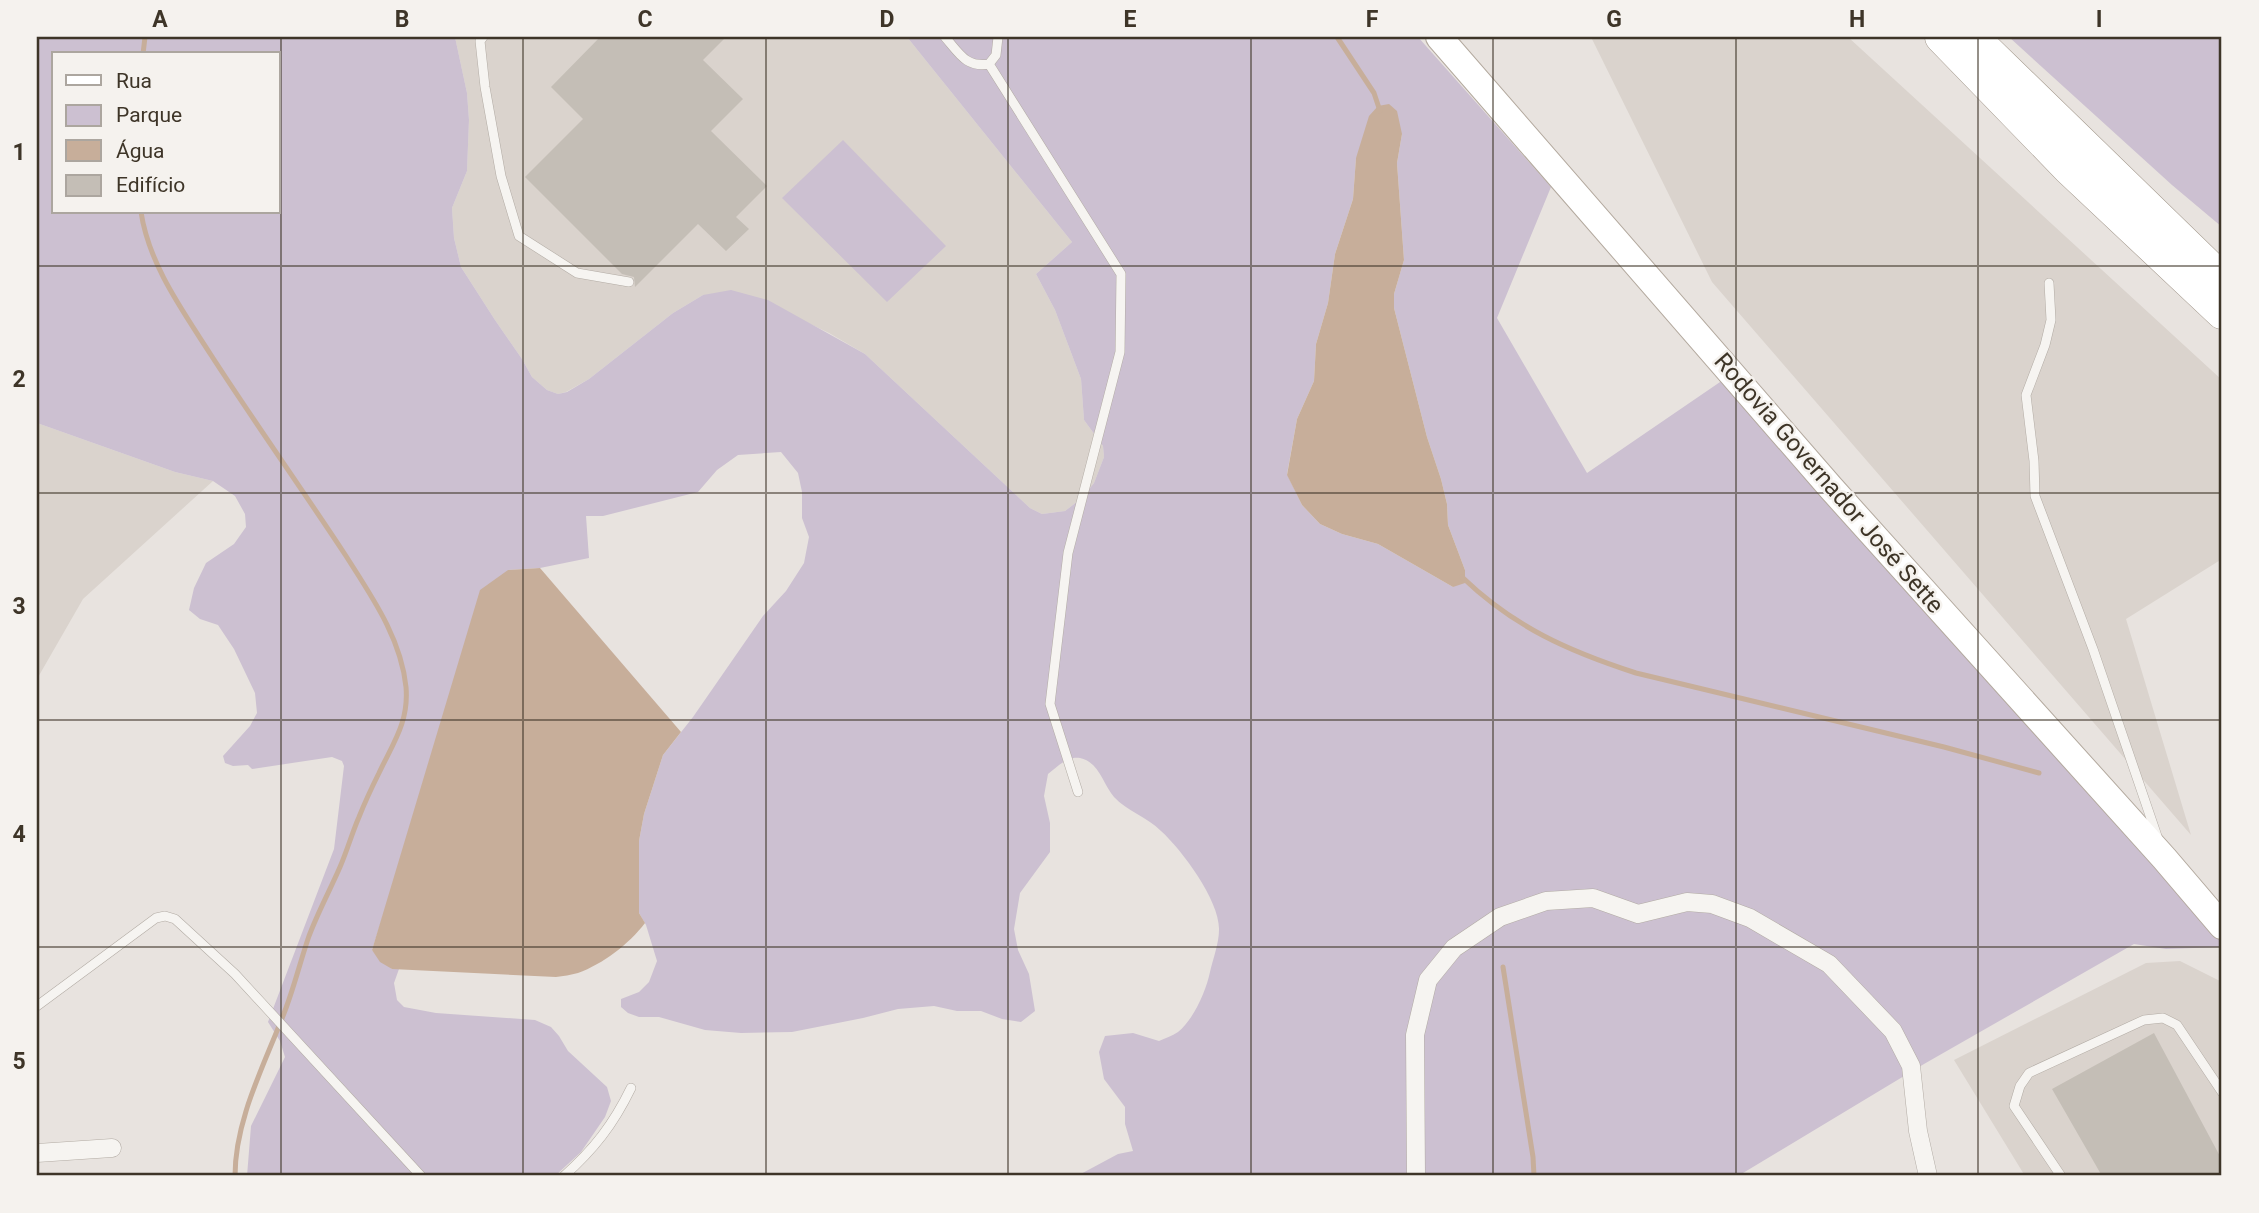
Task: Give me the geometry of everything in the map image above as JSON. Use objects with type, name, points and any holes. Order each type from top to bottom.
[{"type":"highway","points":[[1941,37],[2069,169],[2222,313]]},
{"type":"highway","points":[[1973,37],[2222,279]]},
{"type":"main road","name":"Rodovia Governador José Sette","points":[[1439,37],[1830,488],[2164,858],[2222,926]]},
{"type":"street","points":[[1416,1176],[1415,1035],[1428,980],[1454,948],[1500,917],[1546,901],[1593,898],[1638,914],[1687,902],[1712,904],[1750,918],[1829,964],[1893,1031],[1911,1066],[1918,1130],[1928,1176]]},
{"type":"street","points":[[37,1153],[112,1148]]},
{"type":"lane","points":[[483,37],[480,41],[485,87],[500,176],[519,236],[577,273],[629,282]]},
{"type":"lane","points":[[945,37],[967,61],[978,66],[989,64],[996,55],[998,37]]},
{"type":"lane","points":[[989,64],[1121,274],[1120,352],[1068,553],[1050,704],[1078,792]]},
{"type":"lane","points":[[2049,283],[2051,320],[2045,345],[2025,395],[2034,461],[2035,496],[2094,649],[2164,858]]},
{"type":"lane","points":[[37,1006],[156,918],[165,916],[175,919],[191,931],[263,1005],[421,1176]]},
{"type":"lane","points":[[2061,1176],[2014,1106],[2020,1086],[2029,1073],[2144,1020],[2163,1018],[2177,1025],[2222,1092]]},
{"type":"lane","points":[[564,1176],[597,1144],[619,1112],[631,1088]]},
{"type":"shaded area","points":[[455,37],[907,37],[1072,242],[1036,274],[1055,310],[1081,379],[1084,420],[1103,446],[1104,457],[1094,483],[1082,498],[1065,511],[1042,514],[1030,508],[865,354],[804,321],[703,295],[673,313],[589,379],[566,392],[558,394],[547,390],[532,377],[461,267],[454,238],[452,208],[467,171],[469,120],[467,93]]},
{"type":"shaded area","points":[[1591,37],[1848,37],[2222,380],[2222,559],[2126,619],[2191,835],[1712,282]]},
{"type":"shaded area","points":[[37,423],[175,472],[213,481],[83,599],[37,679]]},
{"type":"shaded area","points":[[2180,961],[2222,982],[2222,1176],[2025,1176],[1954,1060],[2146,963]]},
{"type":"green space","points":[[37,37],[455,37],[467,93],[469,120],[467,171],[452,208],[454,238],[461,267],[532,377],[547,390],[558,394],[567,392],[589,379],[673,313],[703,295],[731,290],[768,300],[865,354],[1030,508],[1042,514],[1065,511],[1082,498],[1094,483],[1104,457],[1103,446],[1084,420],[1081,379],[1055,310],[1036,274],[1072,242],[907,37],[1418,37],[1551,187],[1497,318],[1587,473],[1723,380],[2222,938],[2222,947],[2166,949],[2134,944],[1924,1064],[1738,1176],[1077,1176],[1118,1154],[1133,1151],[1125,1124],[1125,1107],[1104,1079],[1099,1052],[1105,1036],[1133,1033],[1159,1041],[1178,1032],[1189,1020],[1202,996],[1216,951],[1219,930],[1218,918],[1207,891],[1179,850],[1155,826],[1114,797],[1096,769],[1086,760],[1071,759],[1048,774],[1044,796],[1050,823],[1050,852],[1020,893],[1014,929],[1018,950],[1029,974],[1035,1011],[1021,1022],[1002,1019],[981,1011],[957,1011],[934,1006],[898,1009],[792,1032],[741,1033],[705,1030],[659,1017],[639,1017],[621,1007],[621,999],[639,992],[649,982],[657,961],[646,925],[639,913],[638,867],[644,814],[663,755],[804,563],[809,537],[802,518],[802,492],[798,473],[781,452],[738,455],[717,470],[698,492],[603,516],[586,516],[589,558],[540,568],[508,570],[402,856],[372,950],[392,969],[399,969],[394,983],[397,1000],[404,1007],[436,1013],[535,1020],[551,1027],[568,1051],[607,1087],[611,1101],[605,1117],[581,1152],[555,1176],[247,1176],[251,1126],[285,1057],[280,1041],[268,1022],[334,849],[344,766],[342,761],[332,757],[252,769],[248,765],[233,766],[225,763],[223,756],[250,726],[257,713],[255,693],[234,649],[218,625],[200,619],[189,610],[194,588],[206,563],[234,544],[246,527],[245,514],[235,496],[213,481],[175,472],[37,423]],"holes":[[[1402,134],[1397,163],[1404,260],[1394,294],[1394,308],[1427,437],[1441,479],[1447,504],[1448,525],[1465,570],[1453,587],[1378,544],[1342,534],[1320,524],[1302,505],[1287,474],[1297,419],[1314,381],[1316,344],[1328,303],[1335,254],[1353,199],[1356,158]]]},
{"type":"green space","points":[[2009,37],[2222,37],[2222,227],[2172,185]]},
{"type":"green space","points":[[843,140],[946,246],[887,302],[782,198]]},
{"type":"water","points":[[1389,104],[1397,111],[1402,134],[1397,163],[1404,260],[1394,294],[1394,308],[1427,437],[1441,479],[1447,504],[1448,525],[1465,570],[1465,583],[1453,587],[1378,544],[1342,534],[1320,524],[1302,505],[1287,475],[1297,419],[1314,381],[1316,344],[1328,303],[1335,254],[1353,199],[1356,158],[1369,116],[1378,106]]},
{"type":"water","points":[[540,568],[681,732],[663,755],[644,814],[639,841],[639,913],[645,923],[615,953],[570,975],[556,977],[392,969],[380,962],[372,950],[480,590],[508,570]]},
{"type":"building","points":[[600,37],[726,37],[703,60],[743,99],[711,131],[767,186],[736,217],[749,229],[726,251],[698,224],[635,287],[634,277],[622,274],[525,177],[583,119],[551,87]]},
{"type":"building","points":[[2154,1033],[2222,1160],[2222,1176],[2102,1176],[2052,1089]]},
{"type":"waterway","points":[[143,52],[145,37]]},
{"type":"waterway","points":[[1337,37],[1374,93],[1380,111]]},
{"type":"waterway","points":[[141,214],[151,251],[179,304],[375,603],[392,635],[406,687],[405,711],[399,732],[366,800],[313,927],[286,1008],[253,1090],[240,1133],[235,1176]]},
{"type":"waterway","points":[[1462,577],[1522,624],[1543,636],[1611,665],[2039,773]]},
{"type":"waterway","points":[[1503,967],[1534,1176]]}]
